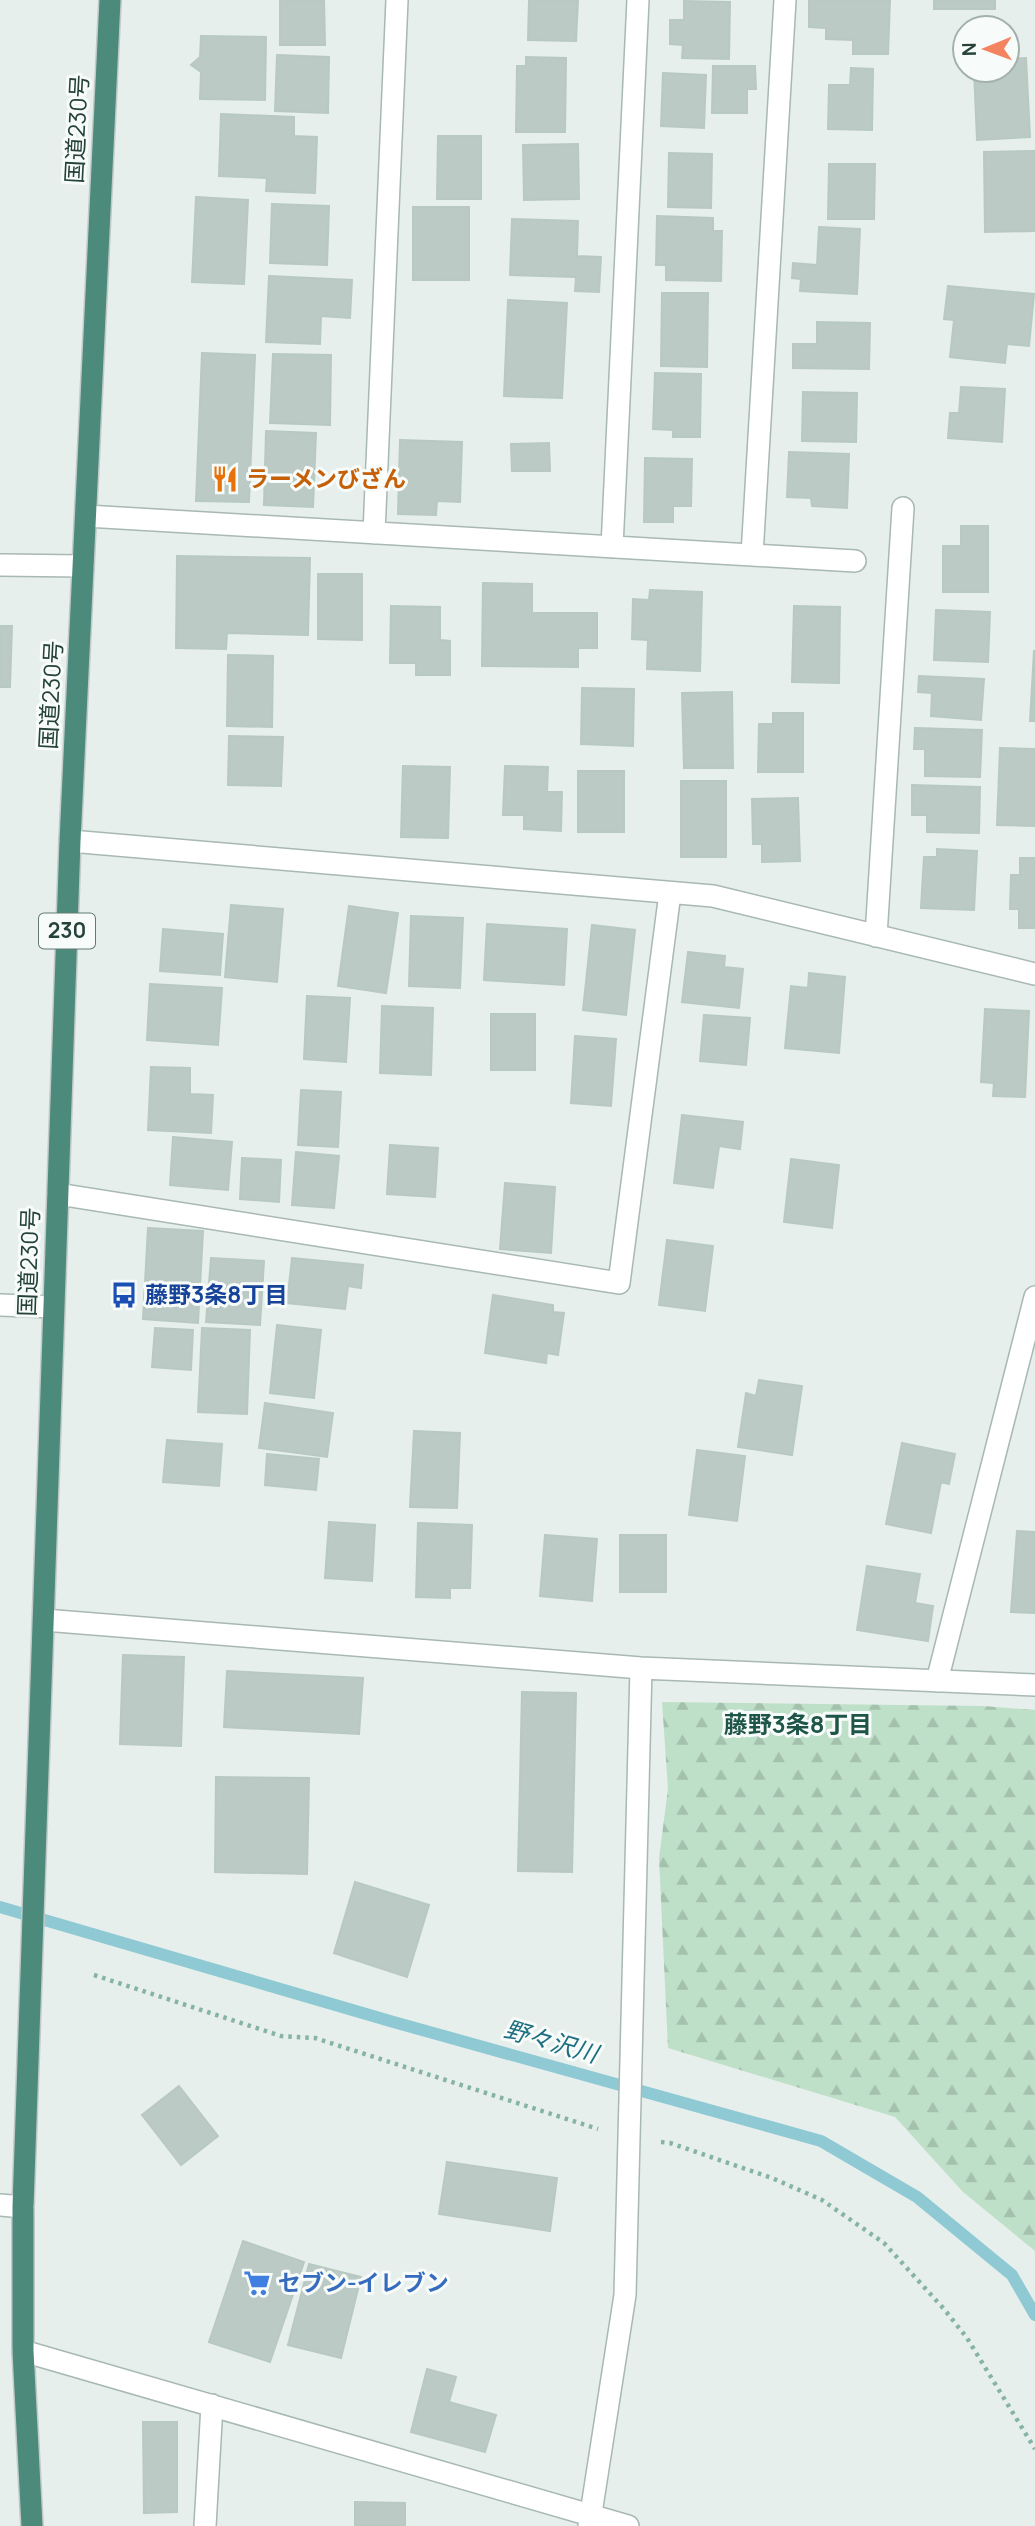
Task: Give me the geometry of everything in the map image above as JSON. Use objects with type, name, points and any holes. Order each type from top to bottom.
[{"type":"highway","name":"国道230号","points":[[32,2526],[23,2351],[23,2207],[70,841],[110,0]]},
{"type":"street","points":[[374,533],[397,0]]},
{"type":"street","points":[[612,547],[638,0]]},
{"type":"street","points":[[752,555],[785,0]]},
{"type":"street","points":[[876,936],[903,508]]},
{"type":"street","points":[[86,516],[855,561]]},
{"type":"street","points":[[0,565],[83,566]]},
{"type":"street","points":[[70,841],[713,897],[1035,974]]},
{"type":"street","points":[[58,1194],[619,1283],[670,893]]},
{"type":"street","points":[[937,1681],[1035,1297]]},
{"type":"street","points":[[0,1305],[53,1307]]},
{"type":"street","points":[[44,1620],[641,1668],[1035,1685]]},
{"type":"street","points":[[590,2521],[625,2295],[641,1668]]},
{"type":"street","points":[[0,2205],[23,2207]]},
{"type":"street","points":[[23,2351],[212,2405],[590,2521],[628,2526]]},
{"type":"street","points":[[205,2526],[212,2405]]},
{"type":"path","points":[[94,1975],[281,2036],[316,2038],[628,2134],[670,2143],[772,2178],[822,2200],[884,2243],[944,2309],[967,2338],[1035,2449]]},
{"type":"green space","points":[[662,1702],[983,1706],[1035,1710],[1035,2251],[963,2192],[895,2117],[668,2048],[659,1858],[668,1789]]},
{"type":"building","points":[[280,0],[324,0],[325,45],[280,45]]},
{"type":"building","points":[[529,0],[578,0],[576,41],[528,40]]},
{"type":"building","points":[[809,0],[890,0],[888,54],[853,54],[853,40],[826,39],[826,28],[809,27]]},
{"type":"building","points":[[934,0],[995,0],[995,9],[934,9]]},
{"type":"building","points":[[684,1],[730,2],[729,59],[682,58],[683,45],[670,44],[670,20],[684,20]]},
{"type":"building","points":[[201,36],[266,37],[265,100],[200,99],[201,72],[191,65],[200,57]]},
{"type":"building","points":[[277,55],[329,57],[328,113],[275,111]]},
{"type":"building","points":[[526,57],[566,58],[565,132],[516,132],[517,66],[526,66]]},
{"type":"building","points":[[1021,58],[1026,58],[1030,137],[977,140],[975,84],[1021,84]]},
{"type":"building","points":[[713,66],[755,66],[756,89],[747,89],[747,113],[712,113]]},
{"type":"building","points":[[851,68],[873,69],[872,130],[828,129],[829,85],[850,85]]},
{"type":"building","points":[[663,73],[706,75],[704,128],[661,126]]},
{"type":"building","points":[[221,114],[294,117],[294,136],[317,137],[315,193],[266,191],[267,178],[219,176]]},
{"type":"building","points":[[438,136],[481,136],[481,199],[437,199]]},
{"type":"building","points":[[578,144],[579,199],[524,200],[523,145]]},
{"type":"building","points":[[1035,151],[1035,231],[985,232],[984,152]]},
{"type":"building","points":[[669,153],[712,154],[711,208],[668,207]]},
{"type":"building","points":[[829,164],[875,164],[874,219],[828,219]]},
{"type":"building","points":[[196,197],[248,200],[244,284],[192,282]]},
{"type":"building","points":[[272,204],[329,206],[327,265],[270,263]]},
{"type":"building","points":[[413,207],[469,207],[469,280],[413,280]]},
{"type":"building","points":[[657,216],[713,218],[713,231],[722,231],[721,281],[666,280],[666,265],[656,265]]},
{"type":"building","points":[[512,219],[578,221],[577,256],[601,257],[599,292],[575,291],[576,277],[510,275]]},
{"type":"building","points":[[819,227],[860,229],[857,294],[800,291],[801,279],[792,278],[793,263],[817,265]]},
{"type":"building","points":[[269,276],[352,280],[350,318],[321,316],[320,344],[266,342]]},
{"type":"building","points":[[948,286],[1034,294],[1029,346],[1007,344],[1005,363],[950,357],[954,320],[944,319]]},
{"type":"building","points":[[662,293],[708,293],[707,367],[661,366]]},
{"type":"building","points":[[508,300],[567,303],[562,398],[504,396]]},
{"type":"building","points":[[817,322],[870,323],[869,369],[793,368],[793,344],[817,344]]},
{"type":"building","points":[[202,353],[255,355],[249,502],[196,501]]},
{"type":"building","points":[[273,354],[331,355],[330,425],[270,423]]},
{"type":"building","points":[[655,373],[701,374],[700,437],[673,437],[673,430],[653,429]]},
{"type":"building","points":[[961,387],[1005,389],[1002,442],[948,438],[950,413],[959,413]]},
{"type":"building","points":[[803,392],[857,393],[856,442],[802,441]]},
{"type":"building","points":[[266,431],[316,433],[313,507],[264,505]]},
{"type":"building","points":[[400,440],[462,442],[460,502],[437,501],[436,515],[398,514]]},
{"type":"building","points":[[549,443],[550,471],[512,471],[511,444]]},
{"type":"building","points":[[789,452],[849,454],[847,508],[812,506],[811,498],[787,497]]},
{"type":"building","points":[[645,458],[692,459],[691,506],[673,506],[673,522],[644,522]]},
{"type":"building","points":[[961,526],[988,526],[988,592],[943,592],[943,546],[961,546]]},
{"type":"building","points":[[177,556],[310,558],[308,635],[227,633],[226,649],[176,648]]},
{"type":"building","points":[[318,574],[362,574],[362,640],[318,639]]},
{"type":"building","points":[[483,583],[532,584],[532,613],[597,613],[597,648],[578,648],[578,667],[482,666]]},
{"type":"building","points":[[650,590],[702,592],[700,671],[647,669],[648,640],[632,639],[633,599],[649,600]]},
{"type":"building","points":[[391,606],[440,607],[440,640],[450,641],[450,675],[416,675],[416,663],[390,663]]},
{"type":"building","points":[[794,606],[840,607],[839,683],[792,682]]},
{"type":"building","points":[[936,610],[990,612],[988,662],[934,660]]},
{"type":"building","points":[[0,626],[12,626],[10,687],[0,687]]},
{"type":"building","points":[[1034,651],[1035,721],[1030,721]]},
{"type":"building","points":[[228,655],[273,656],[272,727],[227,726]]},
{"type":"building","points":[[919,676],[984,679],[981,720],[931,716],[932,693],[918,692]]},
{"type":"building","points":[[582,688],[634,689],[633,746],[581,744]]},
{"type":"building","points":[[732,692],[733,768],[684,768],[682,693]]},
{"type":"building","points":[[773,713],[803,713],[803,772],[758,772],[759,724],[773,724]]},
{"type":"building","points":[[915,728],[982,730],[980,777],[925,776],[925,749],[914,749]]},
{"type":"building","points":[[229,736],[283,737],[281,786],[228,785]]},
{"type":"building","points":[[1000,748],[1035,749],[1035,826],[997,825]]},
{"type":"building","points":[[403,766],[450,767],[448,838],[401,837]]},
{"type":"building","points":[[505,766],[548,767],[547,792],[562,792],[561,831],[524,829],[524,815],[503,815]]},
{"type":"building","points":[[578,771],[624,771],[624,832],[578,832]]},
{"type":"building","points":[[681,781],[726,781],[726,857],[681,857]]},
{"type":"building","points":[[912,785],[980,787],[979,833],[927,832],[927,815],[912,815]]},
{"type":"building","points":[[798,798],[800,861],[762,862],[762,844],[753,844],[752,799]]},
{"type":"building","points":[[937,849],[977,851],[974,910],[921,908],[924,857],[937,857]]},
{"type":"building","points":[[1020,858],[1035,858],[1035,928],[1019,928],[1019,909],[1010,909],[1011,875],[1020,875]]},
{"type":"building","points":[[231,905],[283,909],[277,982],[225,977]]},
{"type":"building","points":[[349,906],[398,913],[386,993],[338,986]]},
{"type":"building","points":[[411,916],[463,918],[460,988],[409,986]]},
{"type":"building","points":[[487,924],[567,929],[564,985],[484,980]]},
{"type":"building","points":[[592,925],[635,930],[626,1015],[583,1010]]},
{"type":"building","points":[[163,929],[223,934],[220,975],[160,971]]},
{"type":"building","points":[[688,952],[725,956],[724,967],[743,969],[739,1008],[682,1002]]},
{"type":"building","points":[[809,973],[845,977],[839,1053],[785,1048],[791,986],[808,988]]},
{"type":"building","points":[[150,984],[222,988],[218,1045],[147,1040]]},
{"type":"building","points":[[307,996],[350,998],[346,1062],[304,1059]]},
{"type":"building","points":[[382,1006],[433,1008],[431,1075],[380,1073]]},
{"type":"building","points":[[985,1009],[1029,1011],[1025,1097],[993,1096],[994,1083],[981,1082]]},
{"type":"building","points":[[491,1014],[535,1014],[535,1070],[491,1070]]},
{"type":"building","points":[[704,1015],[750,1018],[746,1065],[700,1061]]},
{"type":"building","points":[[575,1036],[616,1039],[611,1106],[571,1103]]},
{"type":"building","points":[[151,1067],[190,1068],[190,1094],[213,1095],[211,1133],[148,1130]]},
{"type":"building","points":[[301,1090],[341,1092],[338,1147],[298,1145]]},
{"type":"building","points":[[682,1115],[743,1122],[740,1149],[719,1146],[713,1188],[674,1183]]},
{"type":"building","points":[[173,1137],[232,1142],[228,1190],[170,1185]]},
{"type":"building","points":[[390,1145],[438,1148],[435,1197],[387,1194]]},
{"type":"building","points":[[296,1152],[339,1156],[334,1208],[292,1205]]},
{"type":"building","points":[[242,1158],[281,1160],[279,1202],[240,1199]]},
{"type":"building","points":[[791,1159],[839,1165],[832,1228],[784,1222]]},
{"type":"building","points":[[505,1183],[555,1187],[551,1253],[500,1249]]},
{"type":"building","points":[[148,1228],[203,1231],[198,1323],[143,1319]]},
{"type":"building","points":[[667,1240],[713,1246],[705,1311],[659,1305]]},
{"type":"building","points":[[211,1258],[264,1261],[260,1325],[206,1322]]},
{"type":"building","points":[[292,1258],[363,1265],[361,1288],[348,1286],[345,1309],[287,1303]]},
{"type":"building","points":[[493,1295],[553,1305],[553,1312],[564,1313],[558,1355],[547,1353],[546,1363],[485,1353]]},
{"type":"building","points":[[277,1325],[321,1330],[314,1398],[270,1393]]},
{"type":"building","points":[[155,1328],[193,1330],[191,1370],[152,1367]]},
{"type":"building","points":[[202,1328],[250,1330],[247,1414],[198,1412]]},
{"type":"building","points":[[759,1380],[802,1386],[792,1455],[738,1447],[746,1393],[756,1396]]},
{"type":"building","points":[[265,1403],[333,1413],[327,1457],[259,1448]]},
{"type":"building","points":[[414,1431],[460,1433],[457,1508],[410,1507]]},
{"type":"building","points":[[167,1440],[222,1444],[219,1486],[163,1482]]},
{"type":"building","points":[[902,1443],[955,1454],[949,1484],[941,1482],[931,1533],[886,1524]]},
{"type":"building","points":[[697,1450],[745,1456],[737,1521],[689,1515]]},
{"type":"building","points":[[267,1454],[319,1459],[316,1490],[265,1485]]},
{"type":"building","points":[[329,1522],[375,1525],[372,1581],[325,1578]]},
{"type":"building","points":[[418,1523],[472,1525],[470,1588],[450,1588],[450,1598],[416,1597]]},
{"type":"building","points":[[1017,1531],[1035,1532],[1035,1613],[1011,1612]]},
{"type":"building","points":[[545,1535],[597,1539],[592,1601],[540,1596]]},
{"type":"building","points":[[620,1535],[666,1535],[666,1592],[620,1592]]},
{"type":"building","points":[[867,1566],[920,1574],[915,1603],[933,1606],[928,1641],[857,1630]]},
{"type":"building","points":[[123,1655],[184,1657],[181,1746],[120,1744]]},
{"type":"building","points":[[227,1671],[363,1678],[359,1734],[224,1727]]},
{"type":"building","points":[[522,1692],[576,1693],[572,1872],[518,1871]]},
{"type":"building","points":[[216,1777],[309,1778],[307,1874],[215,1872]]},
{"type":"building","points":[[355,1882],[429,1905],[407,1977],[334,1953]]},
{"type":"building","points":[[179,2086],[218,2136],[181,2165],[142,2115]]},
{"type":"building","points":[[447,2162],[557,2178],[550,2231],[439,2214]]},
{"type":"building","points":[[243,2241],[304,2262],[270,2362],[209,2342]]},
{"type":"building","points":[[309,2264],[361,2277],[341,2358],[288,2345]]},
{"type":"building","points":[[427,2369],[456,2377],[449,2402],[496,2415],[485,2452],[411,2432]]},
{"type":"building","points":[[143,2422],[177,2422],[177,2512],[144,2513]]},
{"type":"building","points":[[355,2502],[405,2503],[405,2526],[355,2526]]},
{"type":"waterway","name":"野々沢川","points":[[0,1907],[390,2021],[821,2141],[917,2197],[1012,2275],[1035,2315]]},
{"type":"place","name":"ラーメンびざん","points":[[225,479]]},
{"type":"place","name":"藤野3条8丁目","points":[[124,1295]]},
{"type":"place","name":"セブン-イレブン","points":[[257,2283]]},
{"type":"district","name":"藤野3条8丁目","points":[[798,1725]]}]
